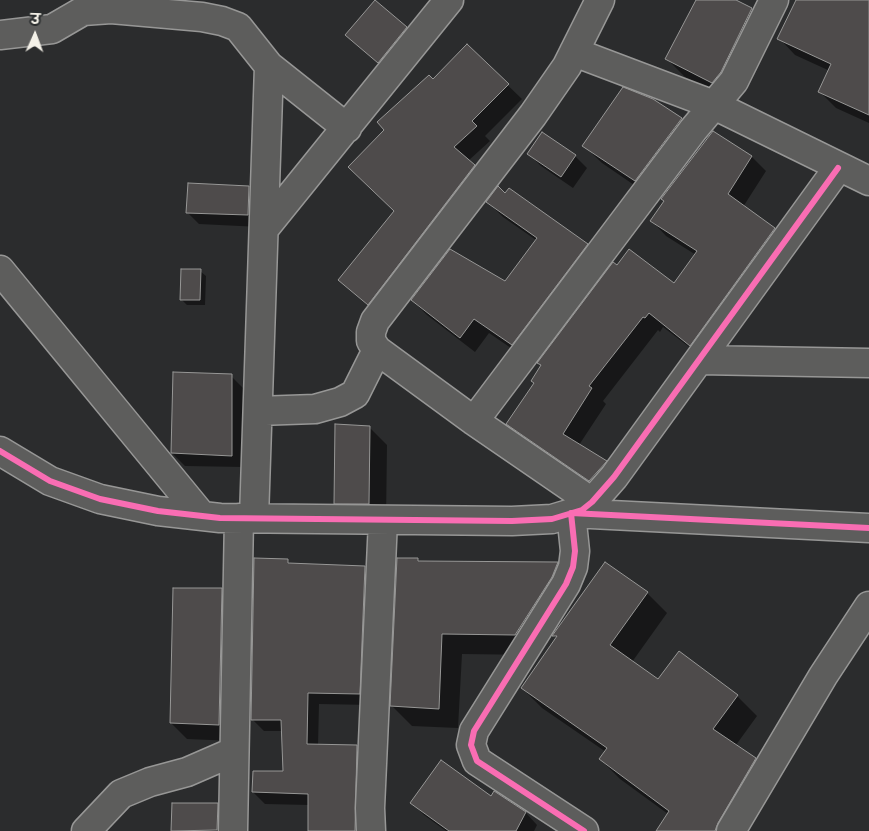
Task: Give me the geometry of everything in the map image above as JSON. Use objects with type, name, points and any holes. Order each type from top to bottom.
[{"type":"street","points":[[264,229],[449,0]]},
{"type":"street","points":[[600,0],[567,66],[527,123],[376,321],[371,332],[371,341],[377,350],[474,422],[582,508],[869,528]]},
{"type":"street","points":[[474,422],[693,130],[734,81],[774,0]]},
{"type":"street","points":[[0,35],[52,29],[83,12],[111,9],[202,17],[238,27],[269,66],[346,128]]},
{"type":"street","points":[[574,52],[714,105],[838,168],[869,181]]},
{"type":"street","points":[[233,831],[233,752],[246,518],[258,411],[269,66]]},
{"type":"street","points":[[0,451],[50,481],[100,499],[158,511],[246,518],[552,520],[582,508],[614,476],[838,168]]},
{"type":"street","points":[[0,270],[202,516]]},
{"type":"street","points":[[258,411],[315,409],[340,402],[354,394],[377,350]]},
{"type":"street","points":[[699,360],[869,363]]},
{"type":"street","points":[[582,508],[573,567],[566,584],[474,731],[471,745],[477,761],[584,831]]},
{"type":"street","points":[[371,831],[370,808],[383,520]]},
{"type":"street","points":[[730,831],[823,676],[869,606]]},
{"type":"street","points":[[86,831],[121,794],[150,782],[187,772],[233,752]]},
{"type":"building","points":[[375,0],[407,27],[378,63],[345,35]]},
{"type":"building","points":[[696,0],[736,0],[752,8],[721,72],[712,83],[665,59]]},
{"type":"building","points":[[796,0],[869,0],[869,115],[818,92],[831,64],[777,39]]},
{"type":"building","points":[[467,44],[509,84],[472,121],[477,126],[454,147],[475,165],[368,305],[338,280],[394,211],[348,167],[384,130],[377,122],[429,75],[433,79]]},
{"type":"building","points":[[623,87],[653,99],[682,118],[635,181],[582,146]]},
{"type":"building","points":[[713,131],[752,156],[728,194],[775,228],[690,346],[649,313],[645,318],[643,317],[589,386],[592,388],[563,434],[607,461],[589,481],[506,424],[534,383],[531,381],[541,365],[537,363],[613,262],[617,265],[629,249],[674,283],[697,251],[650,221],[664,201],[661,199]]},
{"type":"building","points":[[542,132],[576,155],[561,177],[527,154]]},
{"type":"building","points":[[188,183],[249,186],[248,215],[186,213]]},
{"type":"building","points":[[498,186],[505,193],[509,188],[588,244],[512,345],[474,319],[460,338],[411,300],[450,249],[505,281],[537,238],[486,202]]},
{"type":"building","points":[[181,269],[201,269],[200,300],[180,300]]},
{"type":"building","points":[[173,372],[232,374],[232,456],[171,453]]},
{"type":"building","points":[[335,424],[370,426],[369,504],[334,504]]},
{"type":"building","points":[[254,558],[288,559],[288,563],[365,566],[360,694],[308,693],[307,744],[357,745],[355,831],[308,831],[308,794],[252,792],[253,771],[283,771],[281,720],[251,720]]},
{"type":"building","points":[[397,558],[418,558],[418,561],[558,562],[552,577],[515,635],[442,634],[439,709],[390,706]]},
{"type":"building","points":[[605,562],[648,592],[610,645],[658,679],[679,651],[738,695],[713,729],[756,758],[715,831],[656,831],[669,811],[599,759],[607,748],[521,688],[557,636],[552,636]]},
{"type":"building","points":[[173,588],[222,588],[219,725],[170,723]]},
{"type":"building","points":[[441,760],[491,796],[494,791],[526,812],[516,831],[449,831],[410,803]]},
{"type":"building","points":[[172,803],[218,803],[217,830],[171,831]]},
{"type":"cycle path","points":[[0,451],[50,481],[100,499],[158,511],[220,518],[512,521],[552,519],[582,510],[592,502],[614,477],[838,168]]},
{"type":"cycle path","points":[[584,831],[477,761],[471,745],[474,731],[566,584],[573,567],[575,551],[571,513],[869,528]]}]
